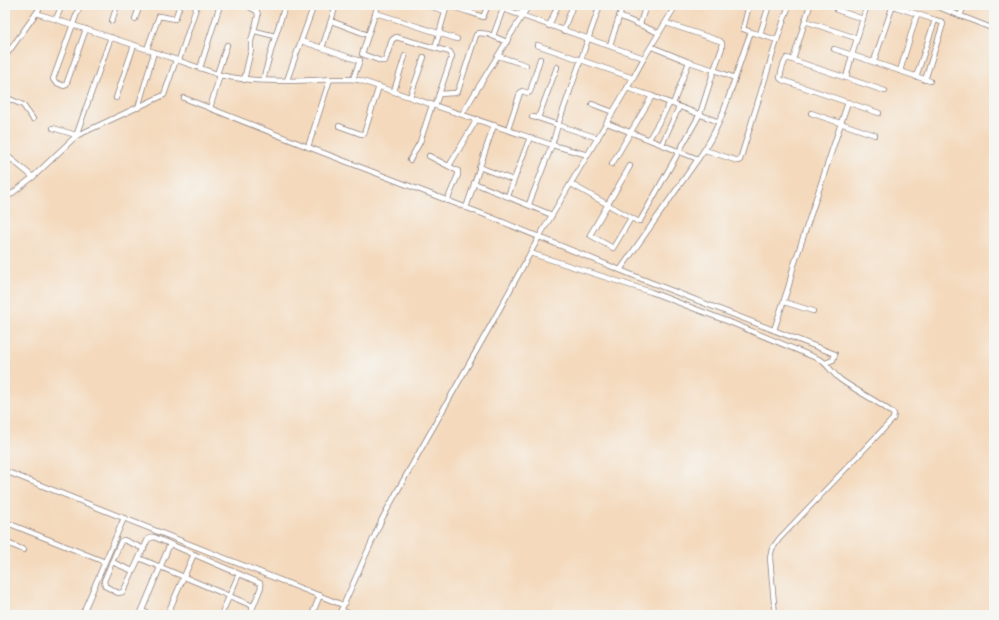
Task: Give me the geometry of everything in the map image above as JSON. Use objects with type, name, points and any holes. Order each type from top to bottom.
[{"type":"street","points":[[5,57],[42,5]]},
{"type":"street","points":[[56,19],[62,5]]},
{"type":"street","points":[[80,5],[53,81],[65,86],[66,85],[86,29]]},
{"type":"street","points":[[112,21],[117,5]]},
{"type":"street","points":[[135,19],[140,5]]},
{"type":"street","points":[[147,49],[159,16],[174,19],[180,5]]},
{"type":"street","points":[[5,199],[33,177],[76,136],[164,95],[197,5]]},
{"type":"street","points":[[200,68],[220,5]]},
{"type":"street","points":[[263,80],[285,5],[292,5]]},
{"type":"street","points":[[287,80],[314,5]]},
{"type":"street","points":[[322,48],[336,5]]},
{"type":"street","points":[[353,79],[378,5]]},
{"type":"street","points":[[426,5],[446,11]]},
{"type":"street","points":[[435,48],[447,5],[484,17],[488,5]]},
{"type":"street","points":[[469,12],[472,5]]},
{"type":"street","points":[[522,15],[524,5]]},
{"type":"street","points":[[462,114],[529,5]]},
{"type":"street","points":[[549,26],[558,5]]},
{"type":"street","points":[[563,31],[573,5]]},
{"type":"street","points":[[529,204],[552,144],[600,5]]},
{"type":"street","points":[[610,45],[623,5]]},
{"type":"street","points":[[640,24],[646,5]]},
{"type":"street","points":[[339,615],[388,508],[539,237],[676,5]]},
{"type":"street","points":[[749,5],[742,28],[777,40]]},
{"type":"street","points":[[760,34],[770,5]]},
{"type":"street","points":[[705,150],[738,161],[740,160],[789,5]]},
{"type":"street","points":[[792,60],[810,5]]},
{"type":"street","points":[[846,78],[856,38],[867,5]]},
{"type":"street","points":[[933,5],[994,29]]},
{"type":"street","points":[[960,16],[964,5]]},
{"type":"street","points":[[834,49],[874,61],[927,80],[943,24],[942,22],[893,6],[874,61]]},
{"type":"street","points":[[244,80],[258,13],[251,8]]},
{"type":"street","points":[[494,36],[503,9],[644,58]]},
{"type":"street","points":[[837,10],[862,19]]},
{"type":"street","points":[[36,13],[147,49],[219,75],[244,80],[353,79],[379,86],[588,155]]},
{"type":"street","points":[[376,13],[457,39]]},
{"type":"street","points":[[900,71],[917,14]]},
{"type":"street","points":[[619,16],[659,32]]},
{"type":"street","points":[[916,76],[936,20]]},
{"type":"street","points":[[331,21],[368,35]]},
{"type":"street","points":[[805,22],[856,38]]},
{"type":"street","points":[[571,184],[640,221],[700,114],[722,48],[722,43],[720,41],[666,23]]},
{"type":"street","points":[[255,30],[275,36]]},
{"type":"street","points":[[439,94],[455,93],[458,91],[477,34],[481,32],[507,42]]},
{"type":"street","points":[[620,270],[705,150],[719,122],[751,32]]},
{"type":"street","points":[[76,136],[111,37]]},
{"type":"street","points":[[362,54],[385,62],[392,40],[396,37],[450,52],[452,55],[439,94],[420,142],[410,160]]},
{"type":"street","points":[[301,41],[360,61]]},
{"type":"street","points":[[116,98],[134,45]]},
{"type":"street","points":[[210,108],[228,45]]},
{"type":"street","points":[[537,45],[633,78]]},
{"type":"street","points":[[652,47],[735,78]]},
{"type":"street","points":[[138,108],[154,52]]},
{"type":"street","points":[[394,91],[405,56]]},
{"type":"street","points":[[498,56],[526,65]]},
{"type":"street","points":[[410,97],[424,58]]},
{"type":"street","points":[[879,113],[782,80],[780,78],[785,60],[787,58],[885,91]]},
{"type":"street","points":[[508,129],[520,93],[522,91],[530,92],[540,59]]},
{"type":"street","points":[[649,139],[672,104],[689,62]]},
{"type":"street","points":[[538,118],[557,67]]},
{"type":"street","points":[[308,147],[330,79]]},
{"type":"street","points":[[339,126],[364,134],[379,86]]},
{"type":"street","points":[[627,88],[719,122]]},
{"type":"street","points":[[612,164],[652,96]]},
{"type":"street","points":[[5,97],[23,105],[33,119]]},
{"type":"street","points":[[184,98],[835,354],[833,360],[826,363]]},
{"type":"street","points":[[774,330],[848,102]]},
{"type":"street","points":[[592,104],[613,112]]},
{"type":"street","points":[[662,144],[679,107]]},
{"type":"street","points":[[812,113],[875,135]]},
{"type":"street","points":[[532,117],[598,138]]},
{"type":"street","points":[[449,166],[476,119]]},
{"type":"street","points":[[607,122],[698,159]]},
{"type":"street","points":[[466,208],[494,124]]},
{"type":"street","points":[[52,128],[76,136]]},
{"type":"street","points":[[508,196],[530,137]]},
{"type":"street","points":[[5,154],[33,177]]},
{"type":"street","points":[[429,156],[457,170],[458,173],[447,201]]},
{"type":"street","points":[[630,166],[590,235],[611,248],[614,247],[632,218]]},
{"type":"street","points":[[479,167],[513,180]]},
{"type":"street","points":[[474,183],[529,204],[552,215]]},
{"type":"street","points":[[530,253],[626,283],[665,297],[732,323],[826,363],[831,371],[841,380],[886,408],[894,416],[779,539],[772,549],[770,558],[775,615]]},
{"type":"street","points":[[784,302],[813,311]]},
{"type":"street","points":[[5,471],[343,605]]},
{"type":"street","points":[[82,615],[124,518]]},
{"type":"street","points":[[5,522],[105,562]]},
{"type":"street","points":[[144,549],[122,541],[120,542],[104,581],[104,585],[118,593],[123,592],[144,549],[148,539],[152,537],[259,582],[261,585],[250,615]]},
{"type":"street","points":[[5,542],[24,550]]},
{"type":"street","points":[[152,615],[141,613],[170,544]]},
{"type":"street","points":[[167,615],[194,554]]},
{"type":"street","points":[[139,558],[253,606]]},
{"type":"street","points":[[112,562],[133,571]]},
{"type":"street","points":[[221,615],[239,574]]},
{"type":"street","points":[[312,615],[320,595]]},
{"type":"street","points":[[341,610],[353,615]]}]
